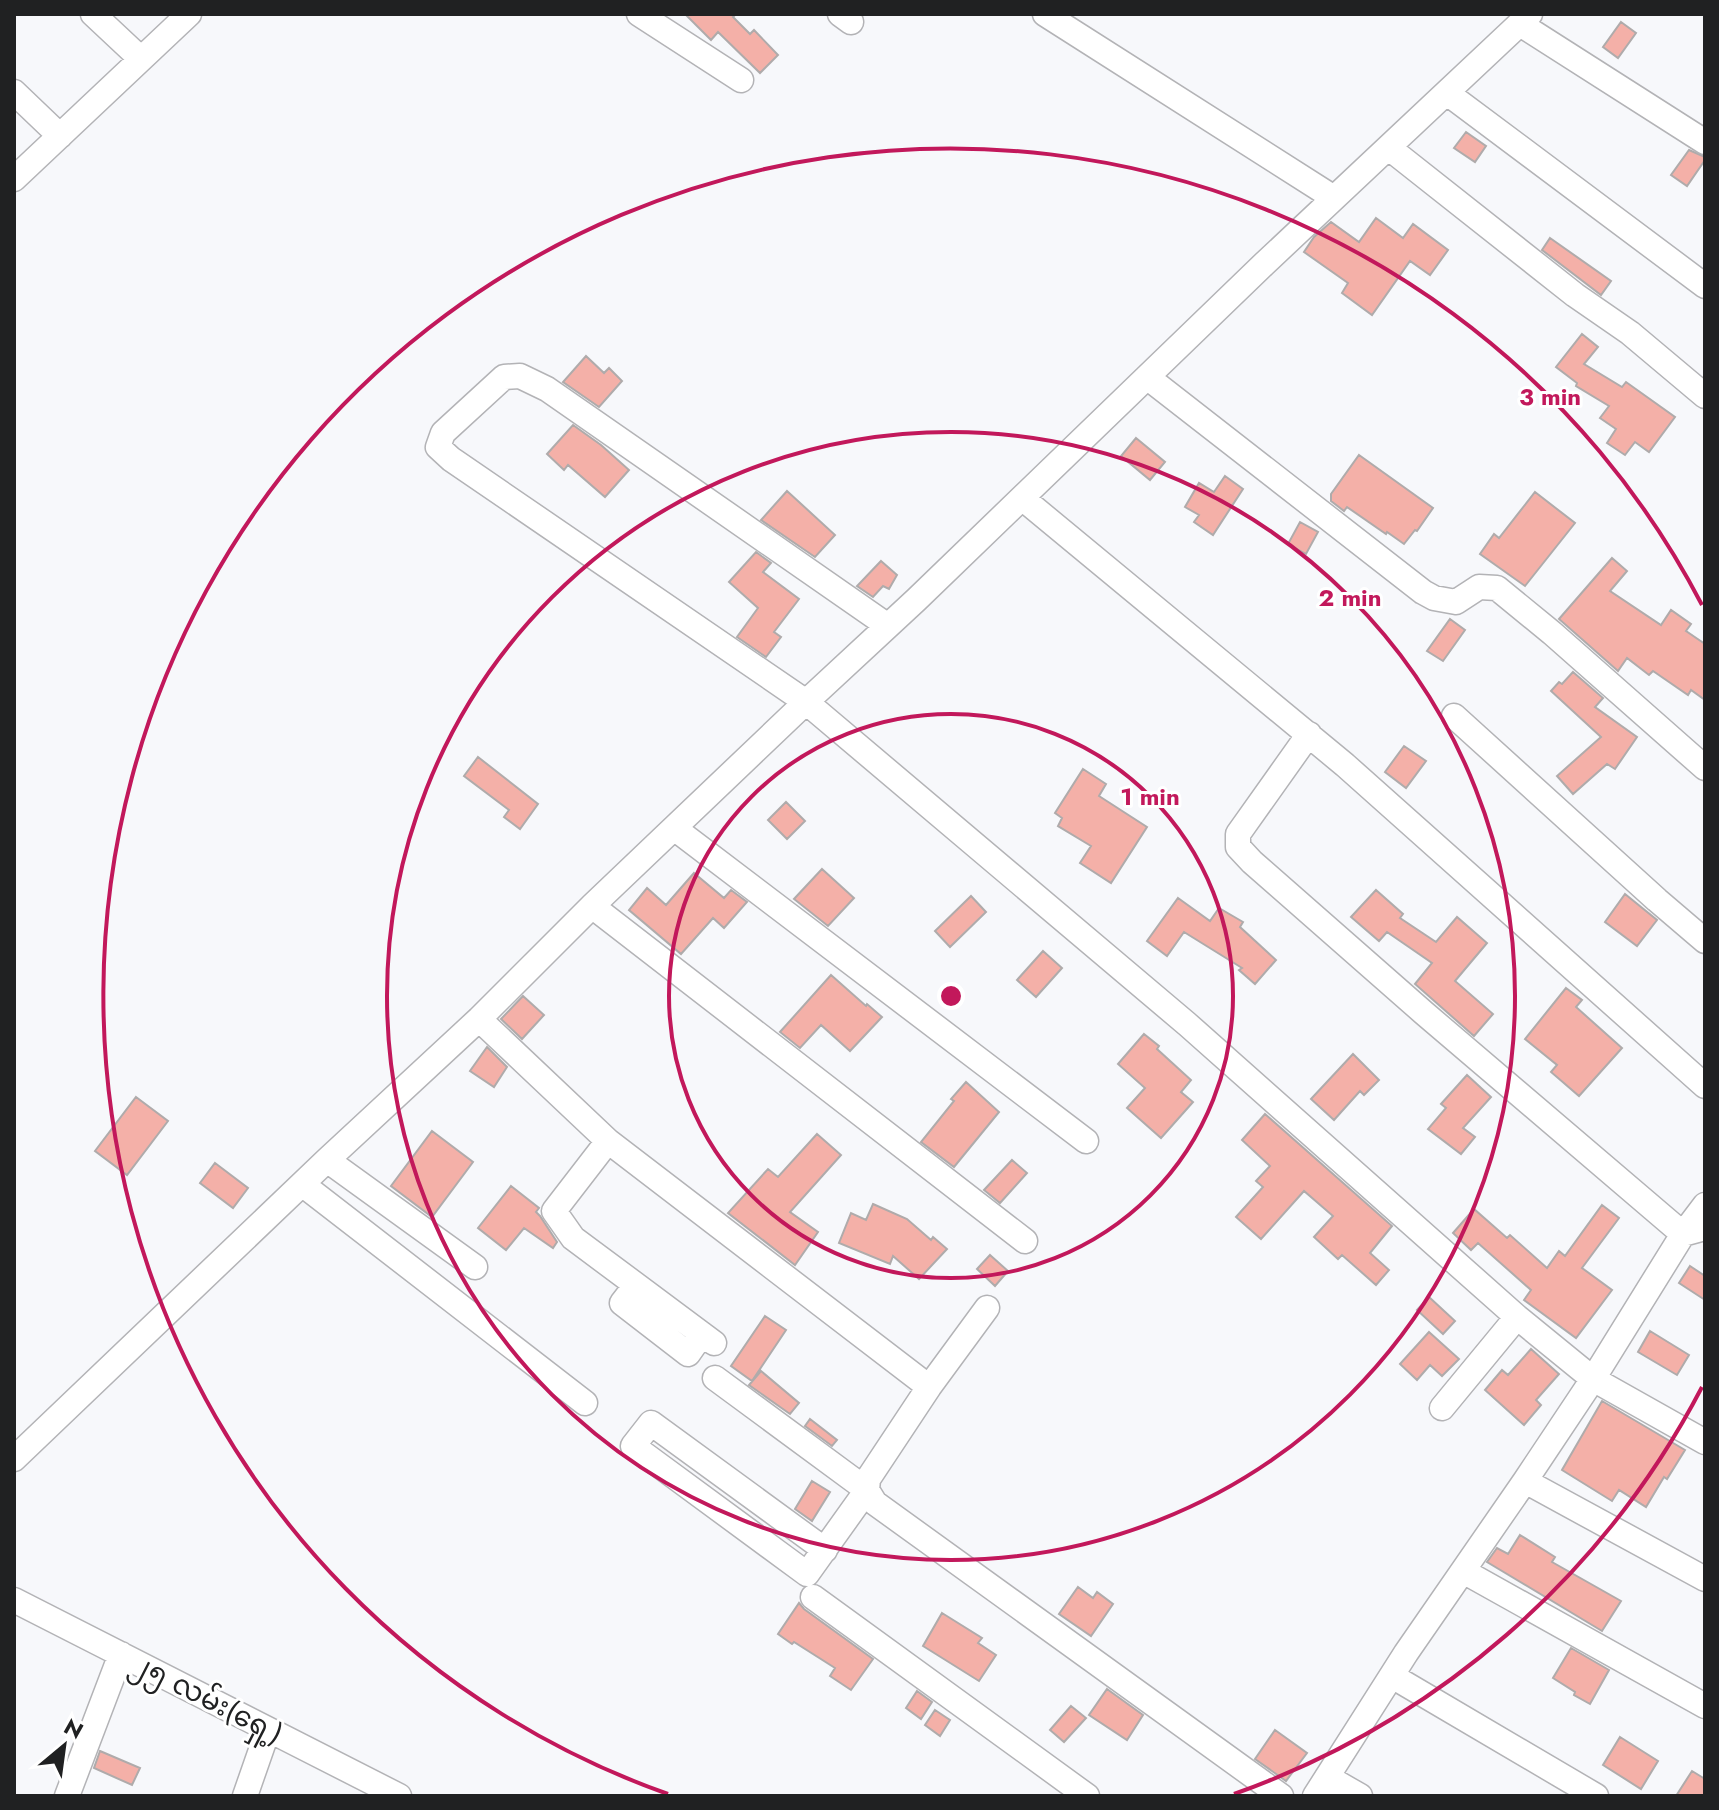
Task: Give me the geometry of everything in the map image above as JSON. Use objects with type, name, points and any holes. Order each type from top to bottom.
[{"type":"street","points":[[93,14],[141,59]]},
{"type":"street","points":[[14,179],[189,14]]},
{"type":"street","points":[[639,14],[741,80]]},
{"type":"street","points":[[1045,14],[1334,198]]},
{"type":"street","points":[[14,1459],[1525,19],[1705,142]]},
{"type":"street","points":[[14,92],[60,136]]},
{"type":"street","points":[[1447,93],[1705,286]]},
{"type":"street","points":[[1389,148],[1575,295],[1630,333],[1705,396]]},
{"type":"street","points":[[888,626],[547,389],[520,376],[504,377],[443,433],[438,447],[451,459],[806,702],[1187,1024],[1517,1317],[1593,1379],[1705,1442]]},
{"type":"street","points":[[1147,377],[1423,592],[1434,598],[1456,602],[1479,587],[1497,588],[1705,768]]},
{"type":"street","points":[[1022,498],[1309,734],[1705,1086]]},
{"type":"street","points":[[1454,716],[1705,941]]},
{"type":"street","points":[[1309,734],[1238,834],[1238,847],[1412,1003],[1694,1231]]},
{"type":"street","points":[[674,828],[1086,1141]]},
{"type":"street","points":[[592,906],[1025,1241]]},
{"type":"street","points":[[479,1019],[608,1141],[929,1387]]},
{"type":"street","points":[[608,1141],[554,1211],[573,1238],[708,1339]]},
{"type":"street","points":[[327,1160],[475,1267]]},
{"type":"street","points":[[302,1184],[585,1403]]},
{"type":"street","points":[[1360,1796],[1321,1787],[1392,1676],[1694,1231],[1705,1205]]},
{"type":"street","points":[[825,1550],[651,1423],[633,1446],[807,1574],[825,1550],[867,1490],[868,1479],[929,1387],[987,1308]]},
{"type":"street","points":[[1442,1408],[1517,1317]]},
{"type":"street","points":[[715,1378],[867,1490],[875,1503],[1281,1796]]},
{"type":"street","points":[[701,1496],[717,1472]]},
{"type":"street","points":[[1525,1481],[1705,1579]]},
{"type":"street","points":[[739,1524],[755,1499]]},
{"type":"street","points":[[1463,1571],[1705,1706]]},
{"type":"street","points":[[813,1597],[1087,1796]]},
{"type":"street","name":"၂၅ လမ်း(ရှေ့)","points":[[14,1600],[399,1796]]},
{"type":"street","points":[[67,1796],[121,1654]]},
{"type":"street","points":[[1392,1676],[1596,1796]]},
{"type":"street","points":[[245,1796],[268,1730]]},
{"type":"building","points":[[685,14],[736,14],[733,17],[750,34],[754,30],[778,55],[760,73],[718,32],[711,40]]},
{"type":"building","points":[[1621,22],[1636,33],[1618,58],[1603,47]]},
{"type":"building","points":[[1466,132],[1486,146],[1475,162],[1454,148]]},
{"type":"building","points":[[1689,150],[1705,157],[1705,160],[1687,186],[1671,175]]},
{"type":"building","points":[[1376,218],[1403,238],[1413,224],[1448,250],[1430,275],[1410,261],[1372,315],[1342,293],[1348,283],[1304,252],[1314,237],[1331,222],[1359,242]]},
{"type":"building","points":[[1550,238],[1611,281],[1601,295],[1542,250]]},
{"type":"building","points":[[1582,334],[1598,347],[1584,364],[1622,387],[1626,382],[1675,417],[1649,452],[1635,442],[1625,455],[1607,443],[1616,429],[1600,418],[1609,406],[1576,386],[1577,383],[1556,367]]},
{"type":"building","points":[[586,356],[604,373],[609,368],[622,381],[599,407],[563,382]]},
{"type":"building","points":[[573,425],[629,470],[605,497],[568,465],[564,470],[547,454]]},
{"type":"building","points":[[1136,438],[1165,462],[1150,480],[1121,456]]},
{"type":"building","points":[[1359,455],[1433,508],[1404,544],[1347,507],[1344,511],[1331,501],[1331,494]]},
{"type":"building","points":[[1225,476],[1243,489],[1213,535],[1194,522],[1199,515],[1185,507],[1199,483],[1214,492]]},
{"type":"building","points":[[787,491],[835,535],[815,557],[761,520]]},
{"type":"building","points":[[1535,492],[1575,523],[1525,586],[1480,554],[1494,534],[1499,538]]},
{"type":"building","points":[[1300,522],[1318,532],[1306,554],[1288,544]]},
{"type":"building","points":[[756,552],[771,563],[763,572],[799,599],[774,632],[781,637],[766,657],[737,637],[758,608],[729,582]]},
{"type":"building","points":[[1612,558],[1627,571],[1610,591],[1661,625],[1671,610],[1691,624],[1686,631],[1705,644],[1705,700],[1691,690],[1688,695],[1653,671],[1649,675],[1627,658],[1618,671],[1559,619]]},
{"type":"building","points":[[881,561],[897,575],[889,589],[883,586],[873,597],[857,586]]},
{"type":"building","points":[[1450,619],[1465,630],[1443,661],[1427,651]]},
{"type":"building","points":[[1573,672],[1603,698],[1595,707],[1637,737],[1615,769],[1607,764],[1573,794],[1557,776],[1601,737],[1551,691]]},
{"type":"building","points":[[1404,746],[1426,761],[1406,788],[1385,772]]},
{"type":"building","points":[[478,757],[538,804],[520,829],[504,817],[509,810],[464,776]]},
{"type":"building","points":[[1083,769],[1106,784],[1099,796],[1147,827],[1111,883],[1080,863],[1091,846],[1058,826],[1062,818],[1055,813]]},
{"type":"building","points":[[786,802],[805,821],[787,839],[768,820]]},
{"type":"building","points":[[822,869],[854,898],[828,926],[794,899]]},
{"type":"building","points":[[694,873],[724,898],[731,890],[747,902],[724,928],[713,918],[681,954],[629,910],[647,888],[666,905]]},
{"type":"building","points":[[1376,890],[1403,914],[1400,918],[1436,942],[1457,917],[1487,943],[1455,981],[1493,1014],[1474,1036],[1415,984],[1432,963],[1387,932],[1379,941],[1351,917]]},
{"type":"building","points":[[1625,894],[1657,920],[1637,946],[1605,922]]},
{"type":"building","points":[[971,896],[986,912],[950,947],[935,931]]},
{"type":"building","points":[[1178,898],[1210,921],[1219,908],[1243,922],[1240,927],[1276,960],[1255,984],[1239,970],[1242,968],[1184,932],[1167,956],[1147,941]]},
{"type":"building","points":[[1043,951],[1062,968],[1036,997],[1017,980]]},
{"type":"building","points":[[831,975],[882,1017],[850,1051],[821,1025],[800,1048],[780,1032]]},
{"type":"building","points":[[1566,988],[1582,1000],[1576,1007],[1622,1048],[1579,1096],[1551,1072],[1557,1065],[1525,1039]]},
{"type":"building","points":[[523,996],[544,1015],[522,1039],[501,1019]]},
{"type":"building","points":[[1144,1034],[1191,1080],[1181,1092],[1193,1102],[1161,1138],[1127,1108],[1145,1088],[1118,1064]]},
{"type":"building","points":[[487,1047],[507,1067],[494,1087],[470,1071]]},
{"type":"building","points":[[1353,1054],[1379,1080],[1364,1095],[1360,1091],[1334,1120],[1311,1099]]},
{"type":"building","points":[[1467,1075],[1491,1097],[1463,1128],[1475,1137],[1461,1154],[1428,1129],[1446,1108],[1441,1104]]},
{"type":"building","points":[[966,1082],[999,1112],[954,1167],[921,1142]]},
{"type":"building","points":[[136,1097],[168,1121],[127,1175],[95,1151]]},
{"type":"building","points":[[1265,1114],[1392,1226],[1370,1253],[1389,1270],[1376,1285],[1342,1255],[1338,1259],[1314,1237],[1333,1216],[1304,1191],[1261,1239],[1236,1217],[1263,1187],[1256,1181],[1270,1166],[1242,1140]]},
{"type":"building","points":[[432,1131],[473,1162],[432,1217],[391,1186]]},
{"type":"building","points":[[817,1134],[841,1155],[790,1212],[818,1232],[795,1265],[728,1213],[768,1169],[778,1177]]},
{"type":"building","points":[[1012,1160],[1027,1173],[1000,1203],[984,1190]]},
{"type":"building","points":[[215,1163],[248,1188],[233,1208],[200,1183]]},
{"type":"building","points":[[511,1186],[539,1208],[536,1212],[557,1242],[553,1248],[524,1228],[506,1250],[478,1228]]},
{"type":"building","points":[[873,1204],[907,1219],[947,1249],[919,1279],[893,1256],[890,1264],[839,1243],[851,1213],[866,1220]]},
{"type":"building","points":[[1602,1205],[1619,1218],[1582,1268],[1612,1290],[1576,1338],[1524,1300],[1531,1290],[1478,1243],[1471,1250],[1453,1233],[1474,1209],[1507,1238],[1510,1235],[1547,1268],[1559,1251],[1565,1256]]},
{"type":"building","points":[[990,1255],[1008,1271],[995,1286],[977,1269]]},
{"type":"building","points":[[1690,1266],[1705,1276],[1705,1300],[1679,1283]]},
{"type":"building","points":[[1429,1297],[1455,1321],[1443,1334],[1417,1310]]},
{"type":"building","points":[[765,1316],[786,1330],[752,1381],[731,1366]]},
{"type":"building","points":[[1650,1331],[1689,1355],[1677,1375],[1638,1352]]},
{"type":"building","points":[[1429,1332],[1459,1359],[1442,1376],[1430,1365],[1417,1380],[1400,1364]]},
{"type":"building","points":[[1531,1349],[1559,1374],[1536,1400],[1541,1405],[1524,1425],[1485,1390],[1502,1370],[1508,1375]]},
{"type":"building","points":[[761,1371],[799,1403],[790,1414],[749,1385]]},
{"type":"building","points":[[1602,1401],[1685,1450],[1646,1507],[1619,1490],[1612,1501],[1562,1470]]},
{"type":"building","points":[[810,1419],[837,1440],[832,1446],[805,1426]]},
{"type":"building","points":[[812,1481],[830,1492],[812,1521],[795,1509]]},
{"type":"building","points":[[1520,1535],[1555,1557],[1552,1562],[1621,1601],[1602,1631],[1487,1562],[1497,1548],[1508,1554]]},
{"type":"building","points":[[1078,1587],[1093,1598],[1097,1592],[1113,1604],[1091,1636],[1059,1614]]},
{"type":"building","points":[[799,1603],[873,1659],[851,1690],[830,1676],[835,1668],[778,1634]]},
{"type":"building","points":[[942,1613],[982,1638],[978,1643],[996,1655],[979,1681],[923,1646]]},
{"type":"building","points":[[1571,1648],[1609,1670],[1590,1704],[1553,1678]]},
{"type":"building","points":[[1107,1689],[1143,1715],[1127,1740],[1089,1715]]},
{"type":"building","points":[[917,1691],[932,1702],[921,1719],[906,1708]]},
{"type":"building","points":[[1071,1706],[1086,1718],[1064,1742],[1050,1730]]},
{"type":"building","points":[[935,1710],[950,1720],[940,1736],[925,1725]]},
{"type":"building","points":[[1275,1730],[1307,1753],[1286,1781],[1255,1759]]},
{"type":"building","points":[[1620,1737],[1658,1761],[1641,1789],[1603,1765]]},
{"type":"building","points":[[100,1751],[140,1768],[132,1785],[94,1768]]},
{"type":"building","points":[[1692,1771],[1705,1779],[1705,1796],[1676,1796]]}]
